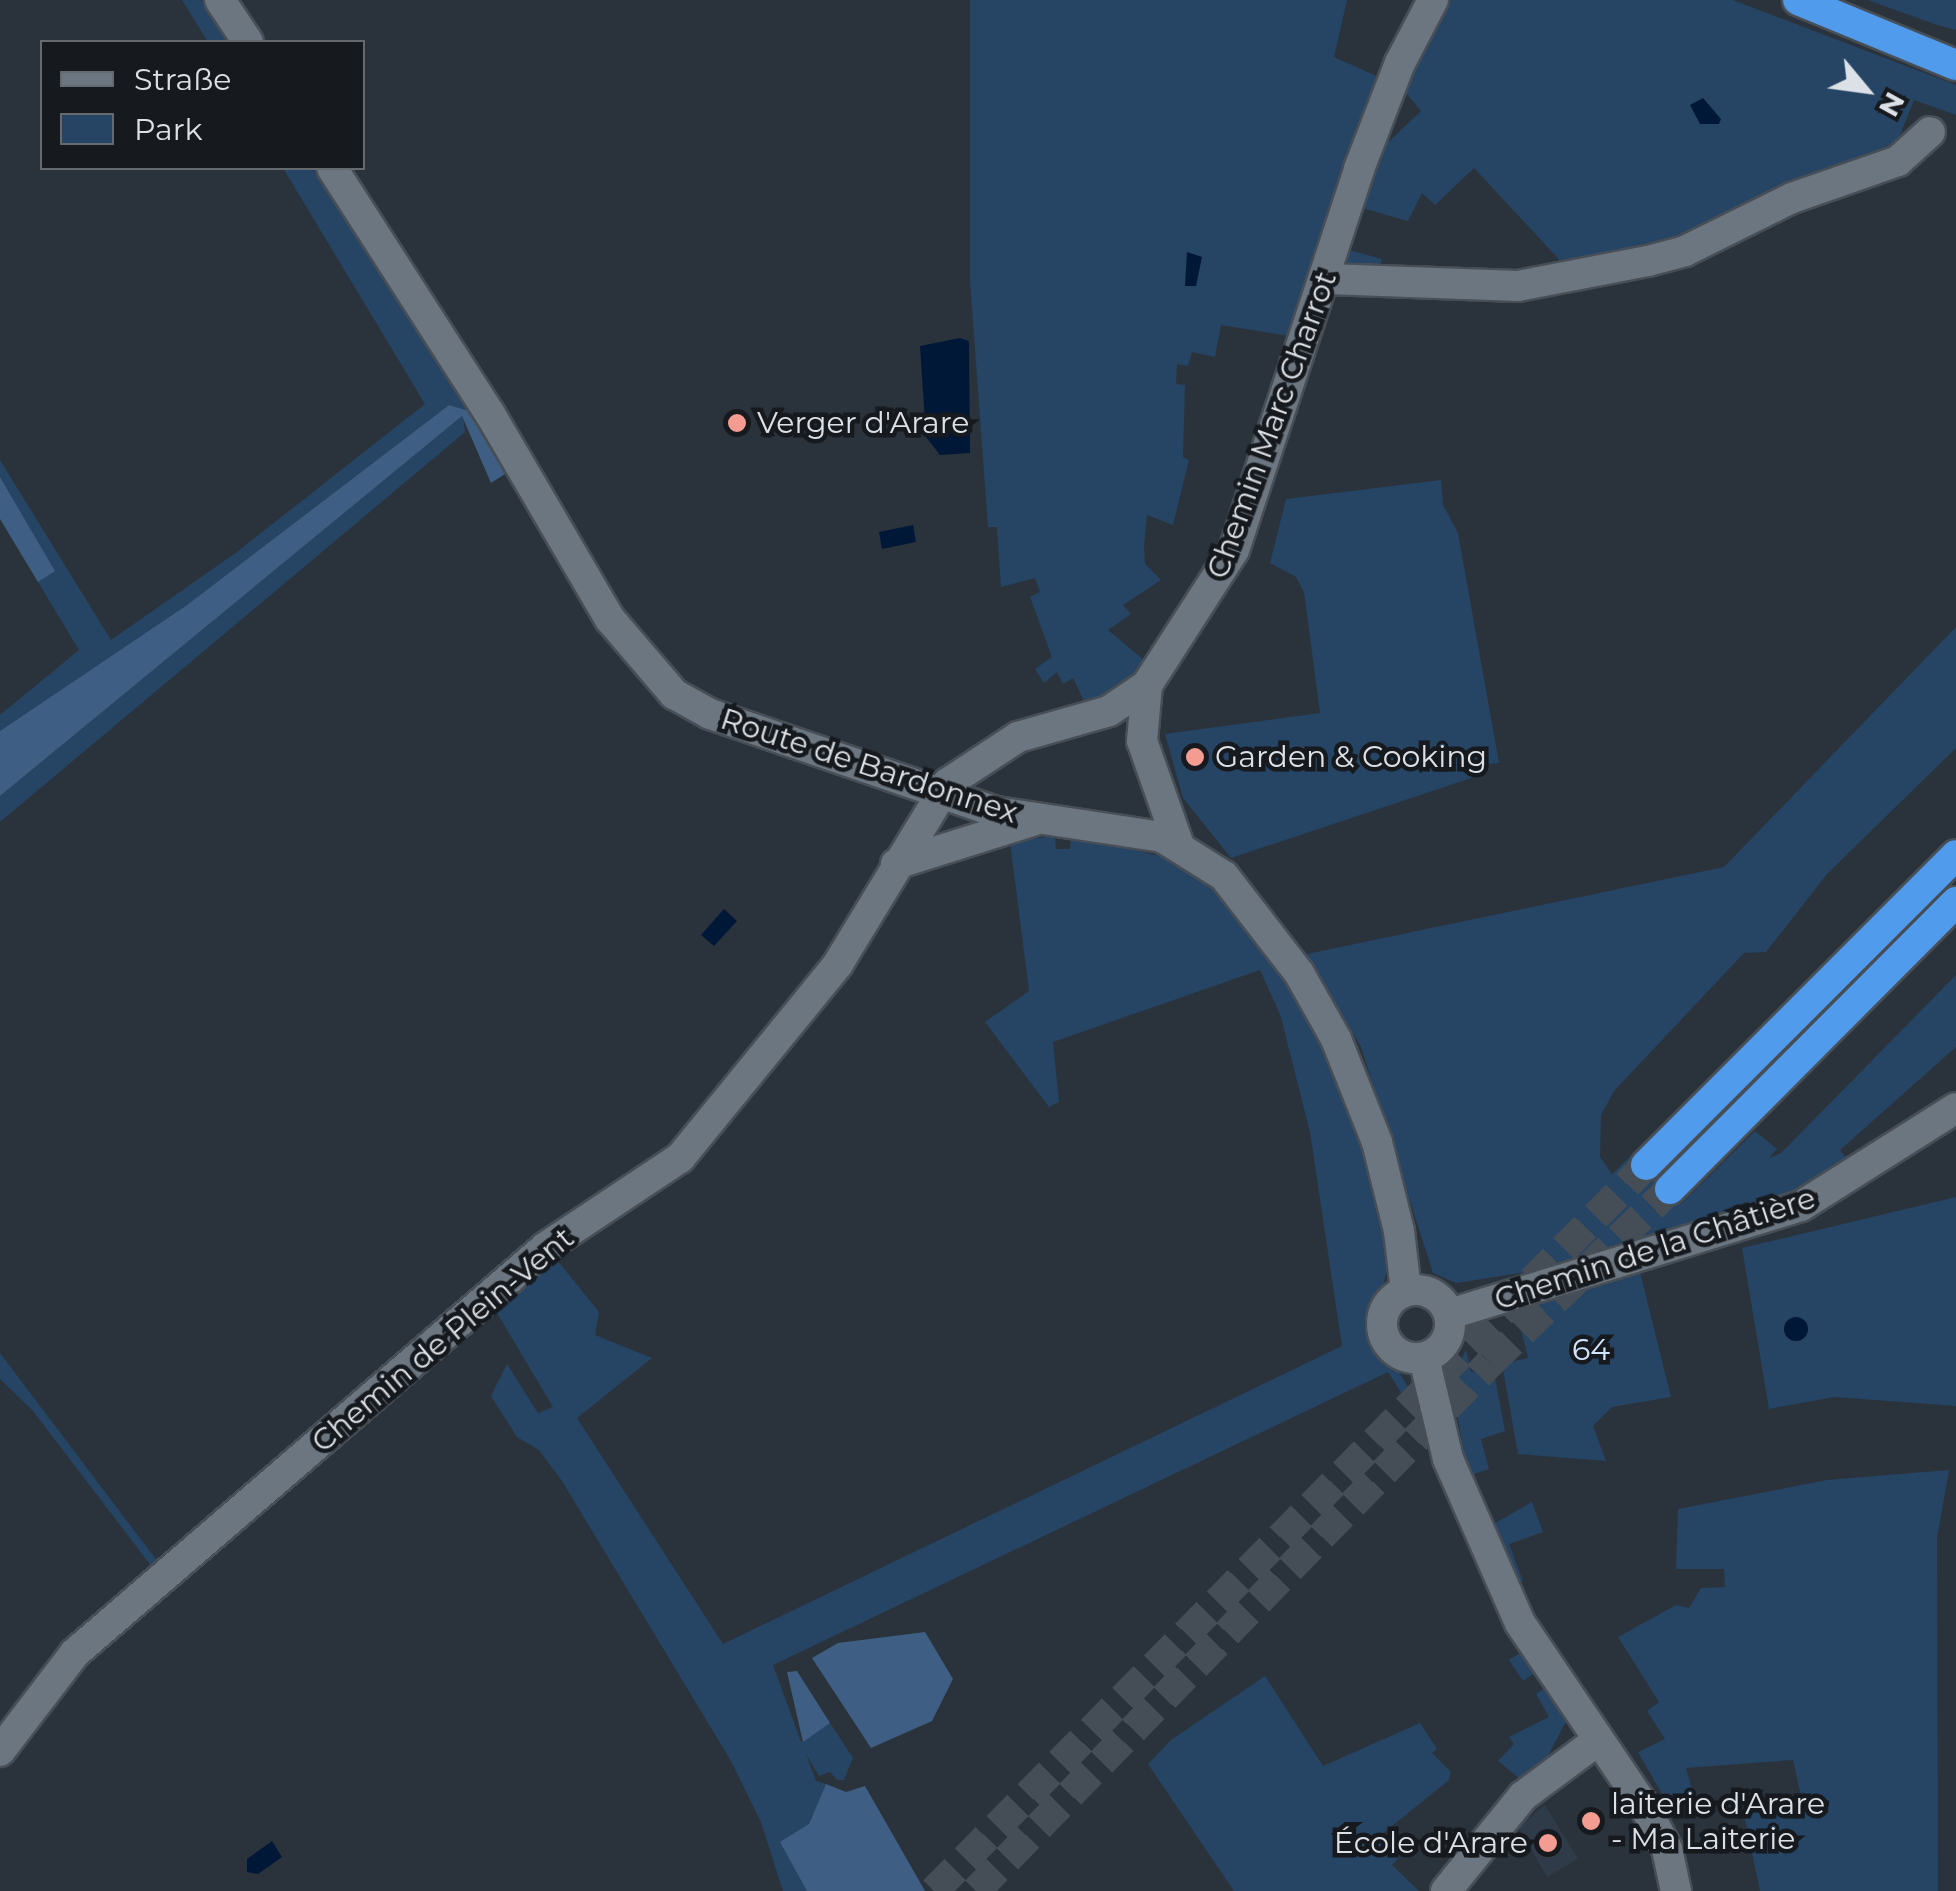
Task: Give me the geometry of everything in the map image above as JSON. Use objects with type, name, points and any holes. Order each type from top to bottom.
[{"type":"highway","points":[[1798,0],[1956,65]]},
{"type":"highway","points":[[1924,52],[1956,56]]},
{"type":"highway","points":[[1646,1165],[1956,854]]},
{"type":"highway","points":[[1670,1189],[1956,902]]},
{"type":"street","points":[[220,0],[247,40]]},
{"type":"street","name":"Chemin Marc Charrot","points":[[1178,843],[1142,741],[1147,685],[1234,550],[1327,279],[1358,169],[1400,63],[1433,0]]},
{"type":"street","points":[[1327,279],[1518,286],[1648,261],[1898,161],[1930,132]]},
{"type":"street","name":"Route de Bardonnex","points":[[333,170],[490,414],[610,619],[658,681],[710,714],[938,792],[1035,820],[1141,831],[1178,843],[1224,876],[1321,1009],[1377,1142],[1406,1291]]},
{"type":"street","points":[[938,792],[1001,745],[1108,711],[1147,685]]},
{"type":"street","name":"Chemin de Plein-Vent","points":[[0,1751],[75,1653],[546,1246],[680,1158],[838,964],[938,792]]},
{"type":"street","points":[[896,864],[1035,820]]},
{"type":"street","name":"Chemin de la Châtière","points":[[1450,1314],[1801,1206],[1956,1108]]},
{"type":"street","points":[[1406,1291],[1435,1295],[1450,1314],[1444,1344],[1424,1358],[1399,1354],[1383,1334],[1387,1305],[1406,1291]]},
{"type":"street","points":[[1424,1358],[1448,1459],[1520,1623],[1646,1810],[1667,1849],[1676,1891]]},
{"type":"street","points":[[1446,1891],[1523,1796],[1596,1741]]},
{"type":"shaded area","points":[[1703,98],[1721,119],[1719,124],[1700,124],[1690,105]]},
{"type":"shaded area","points":[[1187,252],[1202,257],[1196,286],[1185,286]]},
{"type":"shaded area","points":[[960,338],[969,341],[970,453],[940,455],[926,437],[920,346]]},
{"type":"shaded area","points":[[449,405],[473,412],[508,472],[491,483],[462,416],[0,796],[0,731],[187,605]]},
{"type":"shaded area","points":[[0,477],[55,571],[38,582],[0,519]]},
{"type":"shaded area","points":[[913,525],[916,542],[882,549],[879,532]]},
{"type":"shaded area","points":[[724,909],[737,921],[714,946],[701,935]]},
{"type":"shaded area","points":[[1796,1317],[1808,1329],[1796,1341],[1784,1329]]},
{"type":"shaded area","points":[[925,1632],[953,1679],[932,1721],[871,1748],[812,1658],[838,1643]]},
{"type":"shaded area","points":[[797,1671],[830,1723],[803,1742],[787,1672]]},
{"type":"shaded area","points":[[826,1784],[846,1792],[865,1786],[925,1891],[807,1891],[780,1842],[809,1824]]},
{"type":"shaded area","name":"École d'Arare","points":[[1545,1805],[1578,1859],[1547,1877],[1518,1827]]},
{"type":"shaded area","points":[[272,1841],[282,1857],[258,1874],[247,1872],[247,1859]]},
{"type":"green space","points":[[182,0],[201,0],[228,40],[207,40]]},
{"type":"green space","points":[[970,0],[1347,0],[1334,57],[1381,78],[1295,337],[1221,325],[1215,357],[1192,352],[1188,366],[1177,364],[1176,384],[1185,385],[1183,457],[1189,460],[1173,525],[1147,515],[1144,545],[1145,564],[1161,580],[1123,605],[1131,614],[1108,630],[1144,660],[1155,654],[1137,679],[1086,705],[1073,678],[1063,684],[1057,672],[1044,683],[1035,669],[1052,657],[1030,597],[1040,592],[1035,578],[1001,587],[997,527],[988,527],[970,280]]},
{"type":"green space","points":[[1446,0],[1733,0],[1956,85],[1956,115],[1914,100],[1894,150],[1673,243],[1568,269],[1474,168],[1435,205],[1422,193],[1408,221],[1362,208],[1349,250],[1382,259],[1378,273],[1349,268],[1344,245],[1383,147],[1421,111],[1400,86]]},
{"type":"green space","points":[[1868,0],[1956,0],[1956,30],[1934,24]]},
{"type":"green space","points":[[284,170],[313,170],[473,412],[449,405],[187,605],[0,731],[0,715],[79,650],[38,582],[54,570],[0,477],[0,460],[111,640],[237,552],[425,404]]},
{"type":"green space","points":[[463,415],[465,432],[0,822],[0,796]]},
{"type":"green space","points":[[1441,480],[1443,505],[1458,533],[1499,763],[1479,765],[1480,775],[1231,858],[1183,798],[1165,734],[1320,713],[1304,592],[1296,577],[1270,563],[1286,499]]},
{"type":"green space","points":[[1956,627],[1956,748],[1827,874],[1766,952],[1744,953],[1614,1091],[1601,1115],[1600,1157],[1612,1174],[1631,1156],[1681,1204],[1755,1131],[1777,1149],[1769,1158],[1781,1153],[1956,975],[1956,1047],[1840,1150],[1849,1162],[1814,1184],[1528,1272],[1456,1283],[1433,1273],[1361,1047],[1307,954],[1724,867]]},
{"type":"green space","points":[[1071,835],[1185,862],[1224,895],[1310,1013],[1376,1180],[1389,1258],[1374,1330],[1421,1409],[1412,1410],[1388,1372],[773,1665],[801,1742],[830,1723],[853,1758],[844,1780],[837,1780],[830,1772],[819,1776],[806,1754],[816,1781],[826,1784],[809,1824],[807,1891],[783,1891],[761,1822],[731,1761],[562,1481],[539,1450],[517,1437],[491,1396],[507,1364],[538,1413],[553,1407],[494,1308],[553,1255],[599,1312],[595,1335],[652,1358],[577,1418],[723,1644],[1342,1346],[1310,1132],[1280,1014],[1260,970],[1053,1042],[1059,1102],[1049,1107],[985,1022],[1029,991],[1010,842],[1055,836],[1056,849],[1070,849]]},
{"type":"green space","points":[[1956,1197],[1956,1406],[1834,1397],[1769,1409],[1742,1248]]},
{"type":"green space","name":"64","points":[[1640,1272],[1671,1397],[1612,1407],[1593,1426],[1606,1461],[1518,1454],[1502,1364],[1528,1358],[1516,1309]]},
{"type":"green space","points":[[1466,1350],[1471,1372],[1493,1367],[1505,1431],[1481,1439],[1489,1469],[1468,1476],[1451,1379]]},
{"type":"green space","points":[[0,1353],[158,1562],[152,1567],[33,1411],[0,1379]]},
{"type":"green space","points":[[1949,1470],[1937,1538],[1938,1891],[1760,1891],[1743,1810],[1802,1801],[1793,1760],[1686,1768],[1695,1800],[1669,1806],[1638,1752],[1665,1739],[1647,1711],[1659,1702],[1618,1637],[1676,1605],[1689,1608],[1701,1588],[1725,1587],[1724,1569],[1676,1569],[1678,1509],[1827,1480]]},
{"type":"green space","points":[[1532,1502],[1543,1532],[1509,1544],[1523,1581],[1511,1585],[1488,1527]]},
{"type":"green space","points":[[1523,1651],[1538,1671],[1523,1681],[1509,1660]]},
{"type":"green space","points":[[1265,1676],[1323,1766],[1420,1723],[1437,1749],[1432,1753],[1451,1772],[1449,1780],[1382,1834],[1401,1855],[1392,1865],[1419,1891],[1234,1891],[1148,1764],[1171,1740]]},
{"type":"green space","points":[[1547,1686],[1567,1720],[1544,1763],[1519,1778],[1498,1761],[1514,1744],[1509,1737],[1549,1717],[1536,1694]]},
{"type":"tunnel","points":[[934,1891],[1646,1165]]},
{"type":"tunnel","points":[[976,1891],[1490,1363],[1670,1189]]},
{"type":"place","name":"Verger d'Arare","points":[[737,423]]},
{"type":"place","name":"Garden & Cooking","points":[[1195,757]]},
{"type":"place","name":"laiterie d'Arare - Ma Laiterie","points":[[1591,1821]]},
{"type":"place","name":"École d'Arare","points":[[1548,1843]]}]
